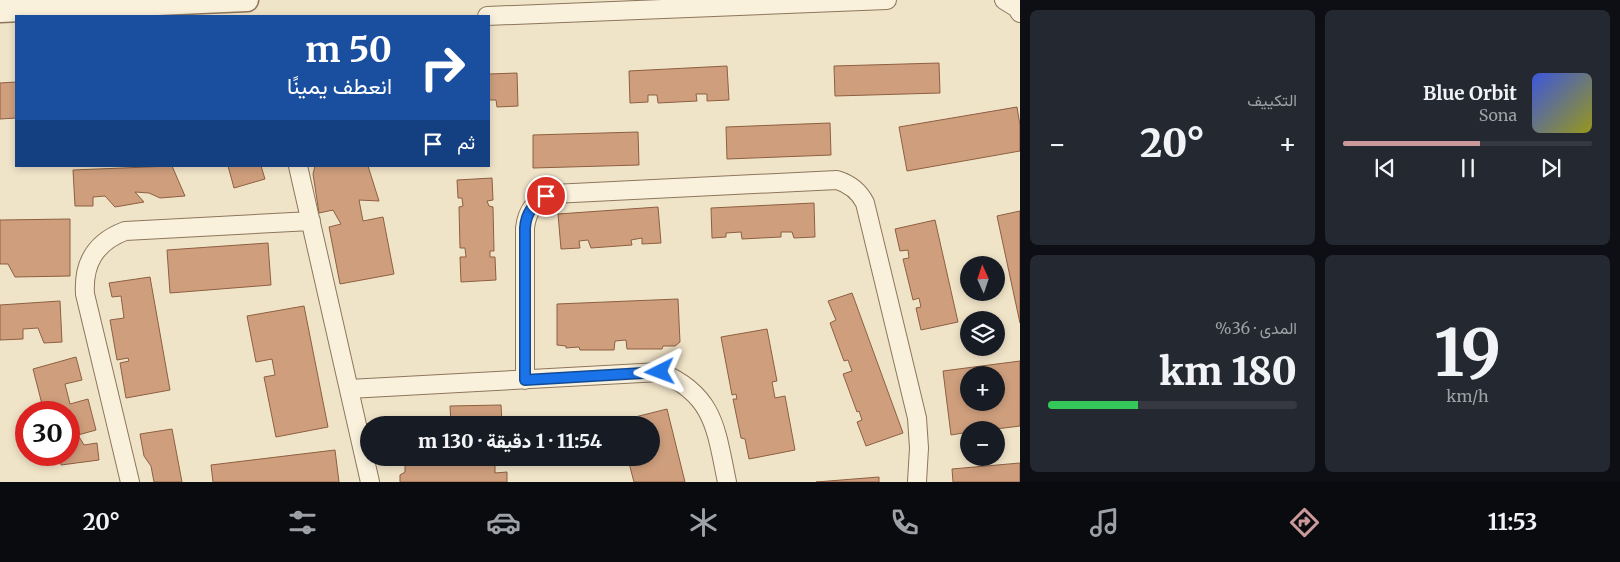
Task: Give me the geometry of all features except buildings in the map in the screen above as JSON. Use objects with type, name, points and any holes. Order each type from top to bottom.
[{"type":"street","points":[[0,11],[67,12],[247,0]]},
{"type":"street","points":[[490,16],[887,0]]},
{"type":"street","points":[[1004,0],[1017,8],[1020,13]]},
{"type":"street","points":[[298,167],[370,482]]},
{"type":"street","points":[[525,380],[525,228],[528,213],[539,200],[554,194],[837,180],[844,182],[857,191],[865,204],[917,418],[919,448],[917,482]]},
{"type":"street","points":[[130,482],[85,294],[86,273],[94,254],[108,240],[126,231],[311,221]]},
{"type":"street","points":[[349,389],[660,372],[692,391],[706,407],[715,426],[727,482]]},
{"type":"route","points":[[546,196],[539,200],[528,213],[525,228],[525,380],[660,372]]}]
